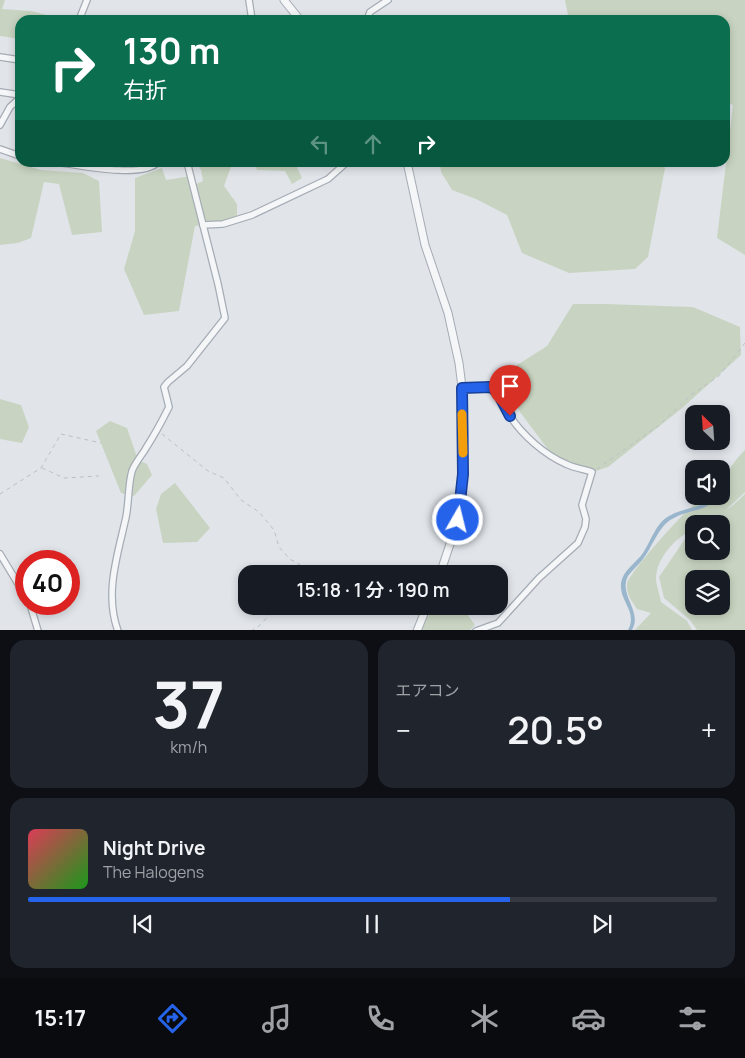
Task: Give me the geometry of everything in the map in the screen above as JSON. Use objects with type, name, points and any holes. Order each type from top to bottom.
[{"type":"street","points":[[80,15],[87,0]]},
{"type":"street","points":[[248,0],[251,15]]},
{"type":"street","points":[[284,0],[296,15]]},
{"type":"street","points":[[369,15],[370,12],[388,0]]},
{"type":"street","points":[[0,57],[15,59]]},
{"type":"street","points":[[0,92],[15,96]]},
{"type":"street","points":[[0,125],[15,102]]},
{"type":"street","points":[[0,149],[15,154]]},
{"type":"street","points":[[95,167],[127,171],[149,169],[152,167]]},
{"type":"street","points":[[118,630],[111,603],[112,580],[126,516],[132,470],[158,430],[169,407],[164,387],[187,366],[225,318],[188,167]]},
{"type":"street","points":[[202,225],[222,224],[252,215],[328,179],[341,167]]},
{"type":"street","points":[[409,167],[425,245],[448,313],[459,363],[462,388],[462,497],[458,520],[443,565]]},
{"type":"street","points":[[462,388],[491,387],[498,393],[520,430],[538,446],[566,464],[592,472],[582,505],[586,527],[578,543],[539,578],[498,623],[476,630]]},
{"type":"street","points":[[0,554],[15,579]]},
{"type":"street","points":[[33,615],[38,630]]},
{"type":"street","points":[[417,630],[423,615]]},
{"type":"path","points":[[592,472],[658,426],[691,395],[718,376],[745,343]]},
{"type":"path","points":[[158,430],[208,471],[224,478],[241,500],[259,512],[274,530],[279,547],[290,559],[302,565]]},
{"type":"path","points":[[0,494],[41,468],[60,434],[101,443]]},
{"type":"path","points":[[41,468],[64,478],[99,476]]},
{"type":"path","points":[[251,630],[260,626],[270,615]]},
{"type":"green space","points":[[0,0],[5,0],[2,9],[31,11],[47,15],[15,15],[15,38],[0,36]]},
{"type":"green space","points":[[565,0],[745,0],[745,255],[717,238],[726,167],[730,167],[730,130],[733,105],[730,104],[730,15],[568,15]]},
{"type":"green space","points":[[0,158],[15,162],[15,167],[83,173],[99,181],[102,232],[72,235],[59,184],[44,182],[31,238],[18,243],[0,245]]},
{"type":"green space","points":[[199,167],[231,167],[224,186],[237,204],[237,221],[195,226],[179,311],[144,315],[124,269],[135,231],[135,178],[162,168],[166,180],[191,176],[196,184],[203,181]]},
{"type":"green space","points":[[256,167],[297,167],[302,178],[292,184],[285,171],[257,170]]},
{"type":"green space","points":[[440,167],[665,168],[648,257],[635,269],[569,273],[522,253],[507,215],[476,199],[452,190],[441,172]]},
{"type":"green space","points":[[573,304],[693,307],[740,327],[741,355],[681,409],[608,467],[590,473],[550,452],[520,412],[508,387],[514,367],[547,346]]},
{"type":"green space","points":[[0,399],[21,405],[29,427],[22,443],[0,439]]},
{"type":"green space","points":[[110,421],[127,428],[138,460],[147,464],[152,475],[134,496],[121,493],[96,431]]},
{"type":"green space","points":[[745,450],[745,492],[726,510],[745,494],[745,630],[697,630],[690,620],[664,598],[659,577],[685,539],[685,560],[730,560],[730,515],[685,515],[685,534],[674,542],[664,555],[657,570],[656,578],[661,602],[687,621],[692,630],[635,630],[651,613],[637,609],[631,600],[627,588],[630,578],[658,542],[680,517],[694,505],[730,505],[730,468]]},
{"type":"green space","points":[[175,483],[210,528],[197,542],[163,543],[156,509],[161,494]]},
{"type":"green space","points":[[430,615],[468,615],[475,625],[470,630],[420,630]]},
{"type":"water","points":[[709,505],[667,522],[647,554],[628,576],[626,590],[635,616],[635,623],[632,630],[628,630],[631,617],[621,590],[624,574],[643,553],[664,519],[675,513],[698,506]]},
{"type":"slow traffic","points":[[462,414],[463,453]]},
{"type":"route","points":[[458,520],[463,474],[462,388],[491,387],[498,393],[510,416]]}]
